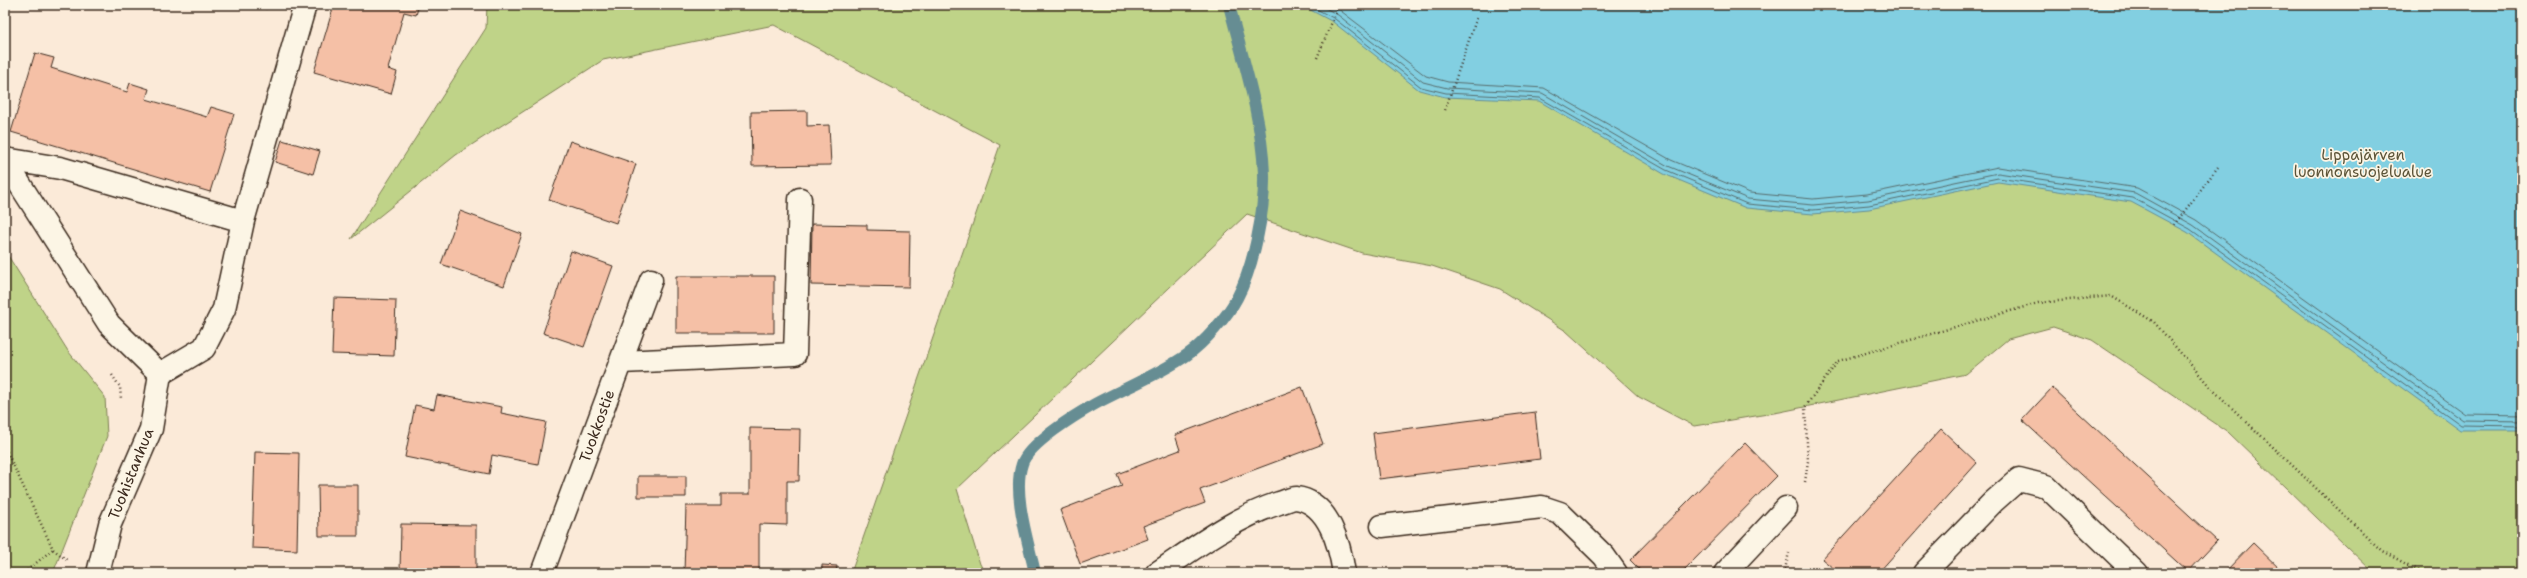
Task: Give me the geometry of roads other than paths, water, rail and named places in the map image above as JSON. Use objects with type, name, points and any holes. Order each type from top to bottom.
[{"type":"street","points":[[5,160],[109,324],[160,374],[204,348],[224,309],[243,221],[305,5]]},
{"type":"street","points":[[5,160],[60,168],[243,221]]},
{"type":"street","points":[[621,362],[795,354],[800,199]]},
{"type":"street","name":"Tuokkostie","points":[[542,573],[651,280]]},
{"type":"street","name":"Tuohistanhua","points":[[98,573],[110,524],[151,429],[160,374]]},
{"type":"street","points":[[1924,573],[1993,502],[2019,479],[2046,486],[2136,573]]},
{"type":"street","points":[[1157,573],[1219,532],[1260,510],[1295,498],[1312,503],[1331,526],[1344,573]]},
{"type":"street","points":[[1382,526],[1542,507],[1560,513],[1604,556],[1616,573]]},
{"type":"street","points":[[1725,573],[1786,508]]},
{"type":"water","name":"Lippajärven luonnonsuojelualue","points":[[1301,5],[2522,5],[2522,430],[2460,430],[2187,232],[2131,202],[1998,182],[1869,209],[1813,214],[1746,208],[1664,174],[1539,101],[1445,97],[1419,90],[1333,22]]},
{"type":"waterway","points":[[1035,573],[1020,504],[1019,476],[1026,456],[1054,430],[1077,415],[1095,404],[1177,362],[1194,350],[1208,337],[1233,305],[1249,270],[1263,204],[1264,174],[1260,131],[1256,110],[1229,5]]}]
